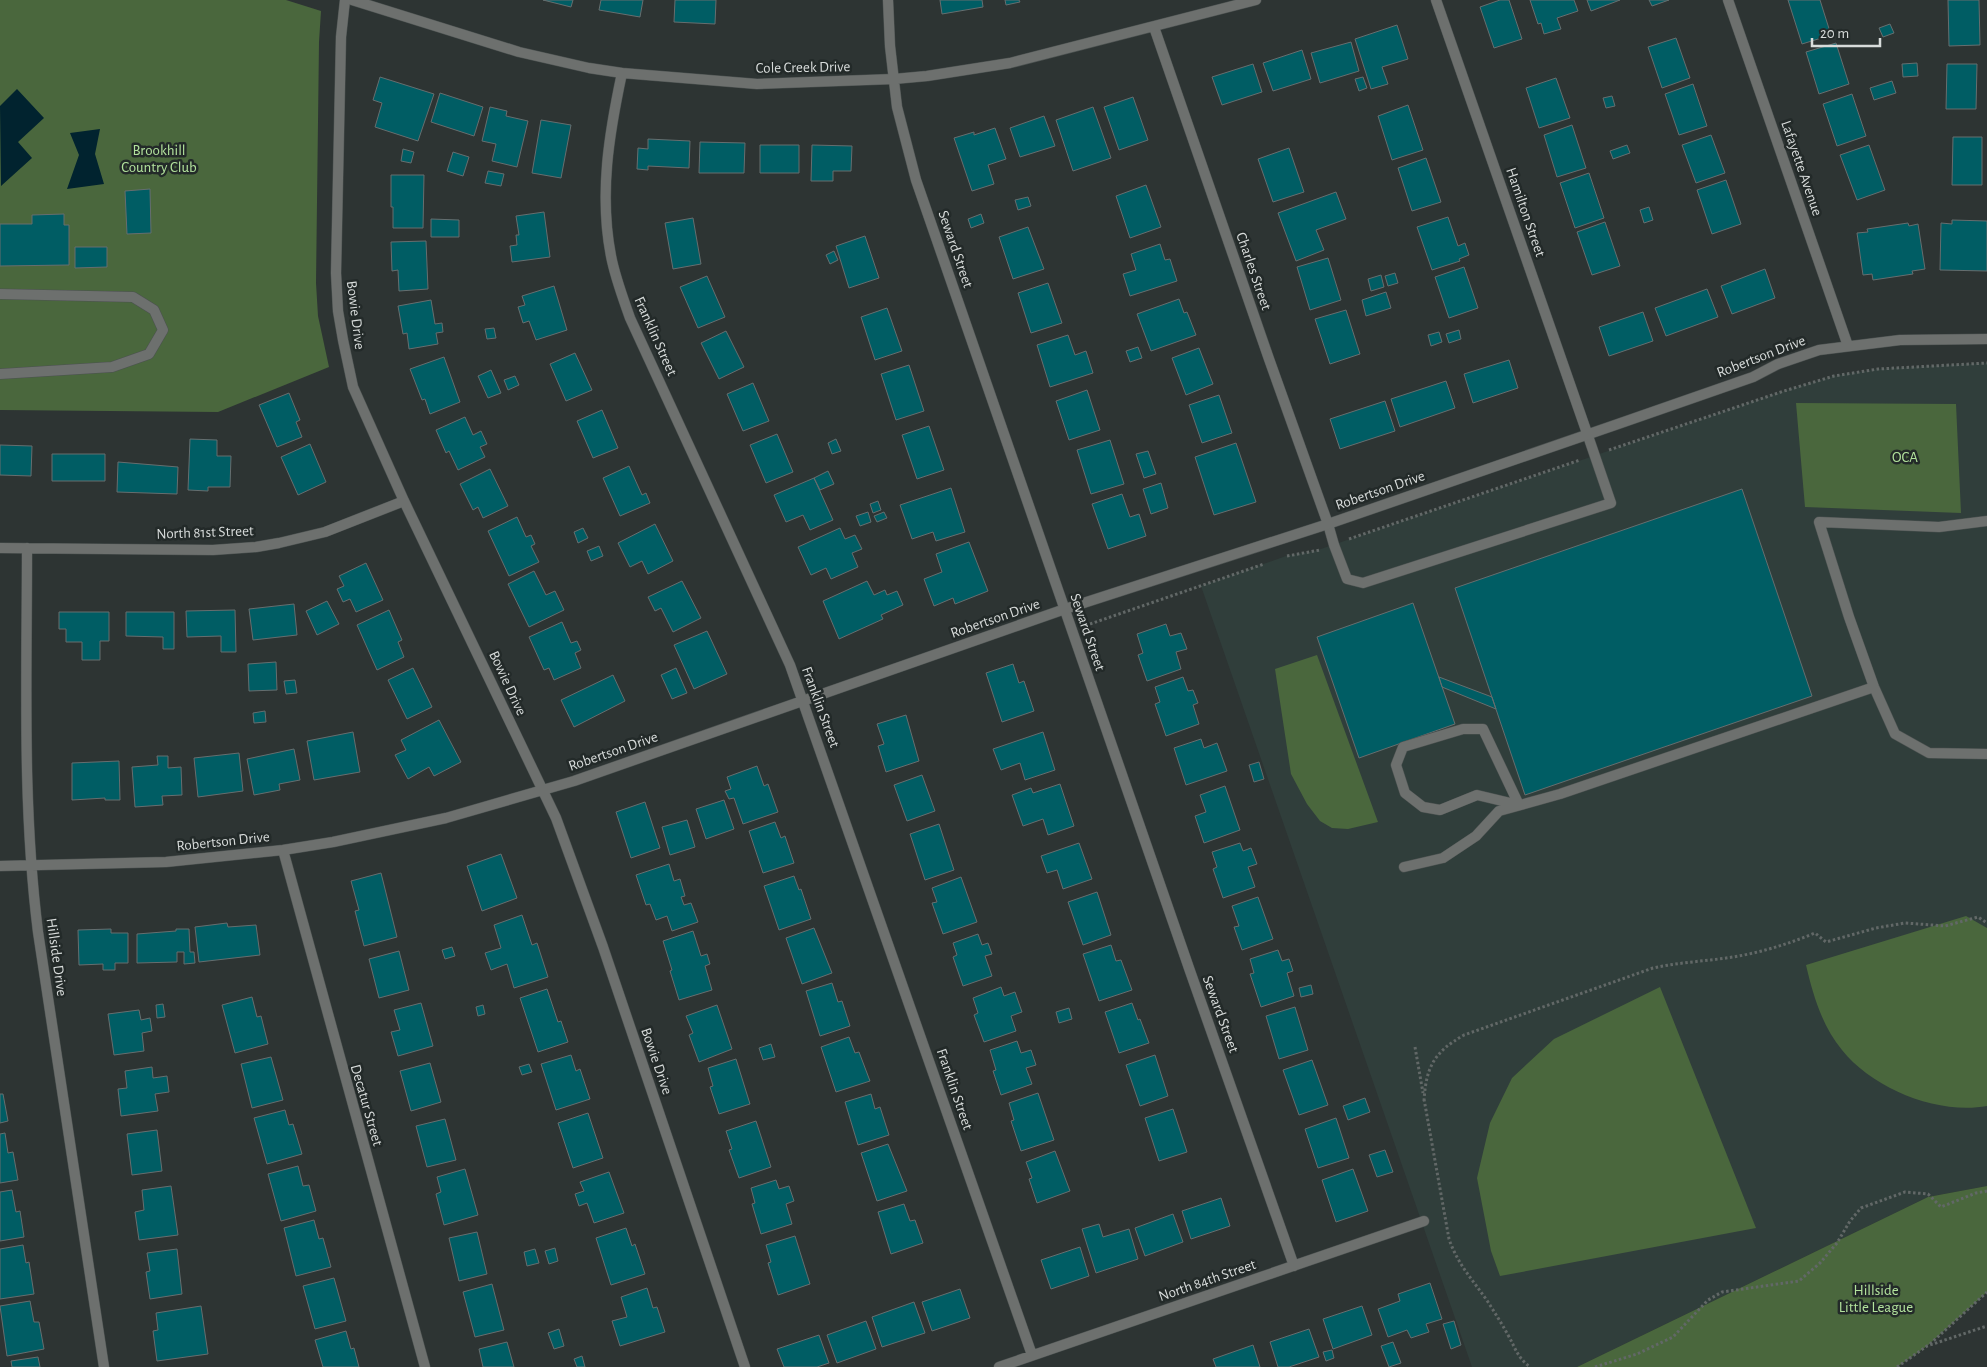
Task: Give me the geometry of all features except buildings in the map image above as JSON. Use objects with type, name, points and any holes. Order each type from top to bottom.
[{"type":"street","name":"Bowie Drive","points":[[345,0],[341,37],[336,273],[338,311],[353,387],[404,500],[556,818],[603,947],[745,1367]]},
{"type":"street","name":"Cole Creek Drive","points":[[352,0],[519,52],[622,74],[758,84],[894,79],[927,76],[1010,63],[1256,0]]},
{"type":"street","name":"Seward Street","points":[[888,0],[890,46],[898,107],[916,180],[1294,1266]]},
{"type":"street","name":"Hamilton Street","points":[[1436,0],[1588,433],[1594,455]]},
{"type":"street","name":"Lafayette Avenue","points":[[1728,0],[1848,346]]},
{"type":"street","name":"Charles Street","points":[[1154,27],[1347,580],[1363,583],[1611,503],[1594,455]]},
{"type":"street","name":"Franklin Street","points":[[622,74],[607,160],[605,191],[608,233],[617,280],[630,318],[790,665],[1032,1355]]},
{"type":"street","points":[[0,294],[133,297],[154,310],[164,330],[149,354],[112,367],[0,374]]},
{"type":"street","name":"Robertson Drive","points":[[0,866],[166,862],[283,850],[401,828],[543,791],[1065,610],[1328,524],[1753,377],[1778,364],[1819,350],[1900,340],[1987,339]]},
{"type":"street","name":"North 81st Street","points":[[0,548],[213,550],[256,547],[325,532],[404,500]]},
{"type":"street","points":[[1987,521],[1939,527],[1819,522],[1849,617],[1874,687],[1894,734],[1929,753],[1987,754]]},
{"type":"street","name":"Hillside Drive","points":[[26,548],[26,805],[30,866],[38,932],[104,1367]]},
{"type":"street","points":[[1404,867],[1444,858],[1476,836],[1499,811],[1560,794],[1874,687]]},
{"type":"street","points":[[1463,729],[1482,729],[1519,805],[1477,795],[1440,810],[1423,807],[1405,793],[1396,765],[1403,747],[1463,729]]},
{"type":"street","name":"Decatur Street","points":[[283,850],[425,1367]]},
{"type":"street","name":"North 84th Street","points":[[999,1367],[1424,1221]]},
{"type":"path","points":[[1278,559],[1334,545],[1594,455],[1834,376],[1878,369],[1987,363]]},
{"type":"path","points":[[1090,624],[1269,562]]},
{"type":"path","points":[[1424,1101],[1425,1080],[1430,1065],[1450,1043],[1464,1036],[1653,968],[1670,964],[1748,955],[1783,946],[1815,933],[1826,942],[1876,928],[1905,923],[1945,926],[1978,917],[1987,923]]},
{"type":"path","points":[[1415,1047],[1449,1239],[1463,1270],[1488,1302],[1520,1359],[1530,1367]]},
{"type":"path","points":[[1595,1367],[1637,1354],[1673,1337],[1708,1300],[1722,1292],[1798,1281],[1820,1263],[1837,1243],[1850,1221],[1861,1208],[1905,1192],[1928,1194],[1941,1207],[1976,1193],[1987,1191]]},
{"type":"path","points":[[1897,1367],[1927,1346],[1987,1292]]},
{"type":"path","points":[[1927,1346],[1987,1326]]},
{"type":"shaded area","points":[[1987,363],[1987,1186],[1928,1197],[1577,1367],[1472,1367],[1201,586],[1286,556],[1315,551],[1784,391],[1834,376],[1878,369]]},
{"type":"green space","name":"Brookhill Country Club","points":[[0,0],[286,0],[321,11],[316,283],[318,316],[329,367],[218,412],[0,410]]},
{"type":"green space","name":"OCA","points":[[1796,403],[1956,404],[1961,513],[1805,507]]},
{"type":"green space","points":[[1317,655],[1378,822],[1348,829],[1332,828],[1320,821],[1307,804],[1291,774],[1275,669]]},
{"type":"green space","points":[[1966,916],[1987,928],[1987,1106],[1968,1108],[1928,1103],[1908,1096],[1889,1087],[1855,1064],[1842,1050],[1829,1031],[1815,999],[1806,965]]},
{"type":"green space","points":[[1660,987],[1756,1228],[1500,1276],[1491,1251],[1477,1178],[1490,1123],[1512,1078],[1554,1039]]},
{"type":"green space","name":"Hillside Little League","points":[[1987,1186],[1987,1292],[1927,1346],[1897,1367],[1577,1367],[1928,1197]]},
{"type":"water","points":[[17,89],[44,118],[18,142],[32,158],[1,186],[0,106]]},
{"type":"water","name":"Brookhill Country Club","points":[[100,129],[95,154],[104,184],[67,189],[79,155],[70,133]]}]
